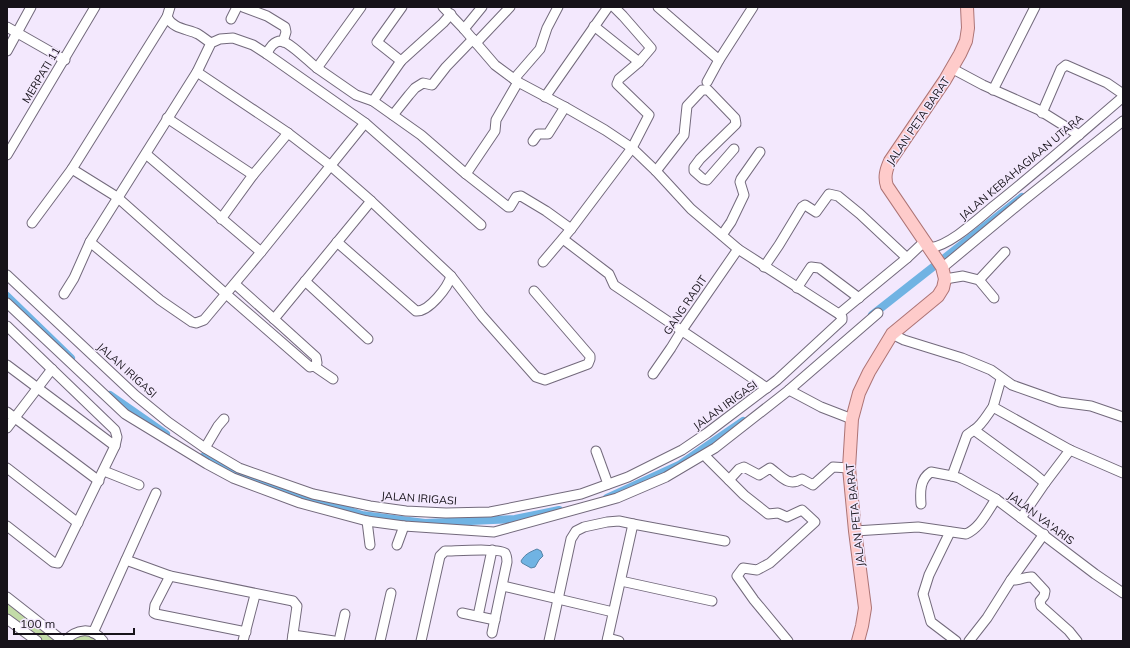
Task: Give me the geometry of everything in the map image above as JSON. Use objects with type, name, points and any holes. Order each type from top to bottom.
[{"type":"main road","name":"JALAN PETA BARAT","points":[[858,641],[865,608],[855,532],[849,468],[852,419],[859,393],[869,372],[892,334],[938,296],[943,288],[943,271],[929,246],[887,186],[885,178],[890,161],[953,69],[966,41],[968,28],[967,7]]},
{"type":"street","points":[[7,51],[31,7]]},
{"type":"street","name":"MERPATI 11","points":[[7,155],[65,60],[95,7]]},
{"type":"street","points":[[32,223],[72,169],[167,17],[170,7]]},
{"type":"street","points":[[231,19],[237,7]]},
{"type":"street","points":[[243,7],[266,16],[285,27],[286,32],[283,42]]},
{"type":"street","points":[[317,68],[360,7]]},
{"type":"street","points":[[401,61],[377,42],[402,7]]},
{"type":"street","points":[[443,7],[451,14],[495,65],[516,81],[605,130],[632,148],[656,171],[691,209],[738,249],[839,314]]},
{"type":"street","points":[[464,29],[482,7]]},
{"type":"street","points":[[393,115],[415,88],[423,83],[430,86],[433,84],[446,67],[510,7]]},
{"type":"street","points":[[466,174],[495,131],[496,120],[516,81],[540,49],[547,28],[558,7]]},
{"type":"street","points":[[545,97],[608,7]]},
{"type":"street","points":[[543,262],[571,229],[632,148],[649,115],[616,84],[618,79],[639,62],[651,48],[614,7]]},
{"type":"street","points":[[658,7],[719,60]]},
{"type":"street","points":[[707,82],[719,60],[753,7]]},
{"type":"street","points":[[993,90],[1035,7]]},
{"type":"street","points":[[373,101],[401,61],[451,14]]},
{"type":"street","points":[[167,17],[172,24],[189,32],[195,32],[209,42]]},
{"type":"street","points":[[594,26],[639,62]]},
{"type":"street","points":[[7,27],[65,60]]},
{"type":"street","points":[[209,42],[233,38],[253,46],[267,54],[366,123],[481,225]]},
{"type":"street","points":[[267,54],[276,42],[280,41],[292,47],[317,68],[356,96],[373,101],[421,135],[466,174],[508,207],[510,207],[516,197],[521,196],[546,211],[571,229]]},
{"type":"street","points":[[64,294],[74,278],[90,242],[197,72],[209,42]]},
{"type":"street","points":[[1042,113],[1061,69],[1066,64],[1107,83],[1123,95]]},
{"type":"street","points":[[953,69],[1042,113],[1079,135]]},
{"type":"street","points":[[197,72],[288,133],[331,166],[371,201],[451,276],[482,316],[536,377],[545,380],[588,364],[590,356],[534,291]]},
{"type":"street","points":[[656,171],[684,135],[687,106],[702,90],[708,90],[735,118],[736,124],[700,159],[694,167],[694,171],[703,179],[707,180],[734,149]]},
{"type":"street","name":"JALAN KEBAHAGIAAN UTARA","points":[[839,314],[907,258],[929,246],[941,245],[1017,189],[1123,95]]},
{"type":"street","points":[[533,141],[538,134],[548,134],[565,107]]},
{"type":"street","points":[[167,118],[253,176]]},
{"type":"street","points":[[943,271],[1024,199],[1123,121]]},
{"type":"street","points":[[90,242],[160,300],[192,322],[196,323],[204,320],[366,123]]},
{"type":"street","points":[[221,219],[288,133]]},
{"type":"street","points":[[722,235],[731,222],[744,195],[740,182],[741,179],[760,152]]},
{"type":"street","points":[[146,154],[261,252]]},
{"type":"street","points":[[72,169],[117,197],[310,367],[314,366],[333,379]]},
{"type":"street","points":[[1017,189],[1024,199]]},
{"type":"street","points":[[764,267],[802,207],[805,205],[816,212],[829,194],[838,196],[860,214],[907,258]]},
{"type":"street","points":[[274,319],[371,201]]},
{"type":"street","points":[[563,239],[609,274],[614,285],[767,388]]},
{"type":"street","points":[[337,242],[416,311],[420,312],[425,310],[449,283],[451,276]]},
{"type":"street","name":"GANG RADIT","points":[[653,374],[738,249]]},
{"type":"street","points":[[979,280],[1005,252]]},
{"type":"street","points":[[797,288],[811,267],[819,268],[859,298]]},
{"type":"street","points":[[943,271],[979,280],[994,298]]},
{"type":"street","name":"JALAN IRIGASI","points":[[7,275],[136,395],[174,427],[205,448],[239,468],[250,478],[313,494],[370,506],[406,511],[446,513],[490,512],[581,494],[628,477],[682,450],[767,388],[798,362],[842,320],[842,317],[839,314]]},
{"type":"street","points":[[305,281],[368,339]]},
{"type":"street","points":[[235,284],[316,358],[317,363],[314,366]]},
{"type":"street","points":[[7,303],[125,414],[207,464],[250,478],[300,504],[367,521],[404,526],[494,532],[617,498],[666,477],[706,454],[789,390],[878,313]]},
{"type":"street","points":[[7,326],[115,430],[117,437],[115,446],[104,471],[59,561],[56,563],[7,526]]},
{"type":"street","points":[[892,334],[904,340],[962,358],[992,370],[1012,385],[1060,402],[1091,406],[1123,417]]},
{"type":"street","points":[[7,365],[115,446]]},
{"type":"street","points":[[7,428],[52,369]]},
{"type":"street","points":[[952,476],[967,434],[978,428],[993,407],[1001,378]]},
{"type":"street","points":[[789,390],[821,407],[852,419]]},
{"type":"street","points":[[993,407],[1070,450],[1123,473]]},
{"type":"street","points":[[7,412],[99,481]]},
{"type":"street","points":[[205,448],[222,423]]},
{"type":"street","points":[[974,430],[1045,483]]},
{"type":"street","points":[[1021,518],[1070,450]]},
{"type":"street","points":[[596,451],[608,484]]},
{"type":"street","points":[[706,454],[708,458],[744,495],[768,514],[778,513],[787,517],[802,510],[815,522],[770,563],[757,570],[743,568],[737,576],[754,600],[788,641]]},
{"type":"street","points":[[729,480],[739,469],[744,467],[758,475],[770,468],[789,482],[795,483],[802,479],[813,485],[833,467],[849,468]]},
{"type":"street","points":[[7,468],[78,523]]},
{"type":"street","points":[[104,471],[139,485]]},
{"type":"street","points":[[921,504],[920,489],[926,476],[932,472],[959,478],[996,500]]},
{"type":"street","points":[[93,632],[156,493]]},
{"type":"street","name":"JALAN VA'ARIS","points":[[855,532],[918,526],[966,534],[973,531],[977,527],[996,500],[1122,589]]},
{"type":"street","points":[[367,521],[370,545]]},
{"type":"street","points":[[549,641],[571,539],[576,531],[584,527],[606,522],[619,521],[725,541]]},
{"type":"street","points":[[619,641],[608,640],[633,524]]},
{"type":"street","points":[[397,545],[404,526]]},
{"type":"street","points":[[950,532],[929,575],[923,594],[931,622],[956,641]]},
{"type":"street","points":[[969,641],[987,618],[1011,580],[1044,534]]},
{"type":"street","points":[[478,616],[492,550]]},
{"type":"street","points":[[421,641],[440,556],[445,551],[492,550],[505,553],[507,558],[503,586],[492,633]]},
{"type":"street","points":[[126,560],[170,576],[296,603],[297,606],[292,638],[334,641]]},
{"type":"street","points":[[170,576],[155,605],[154,613],[245,636],[256,595]]},
{"type":"street","points":[[1011,580],[1018,581],[1032,577],[1045,592],[1040,601],[1041,606],[1069,631],[1076,641]]},
{"type":"street","points":[[621,581],[712,601]]},
{"type":"street","points":[[503,586],[613,612]]},
{"type":"street","points":[[380,641],[391,593]]},
{"type":"street","points":[[7,597],[64,641],[77,632],[85,631],[93,632],[103,641]]},
{"type":"street","points":[[462,613],[495,620]]},
{"type":"street","points":[[339,641],[345,614]]},
{"type":"street","points":[[7,619],[37,641]]},
{"type":"green space","points":[[7,597],[63,641],[37,641],[7,618]]},
{"type":"green space","points":[[85,631],[103,641],[65,641]]},
{"type":"water","points":[[537,549],[541,551],[543,556],[535,567],[531,568],[522,563],[521,561],[526,555]]},
{"type":"waterway","points":[[872,315],[1022,197]]},
{"type":"waterway","points":[[7,296],[71,358]]},
{"type":"waterway","points":[[110,395],[166,434]]},
{"type":"waterway","points":[[607,498],[679,465],[743,421]]},
{"type":"waterway","points":[[203,457],[261,483],[362,515],[425,523],[515,519],[559,510]]}]
